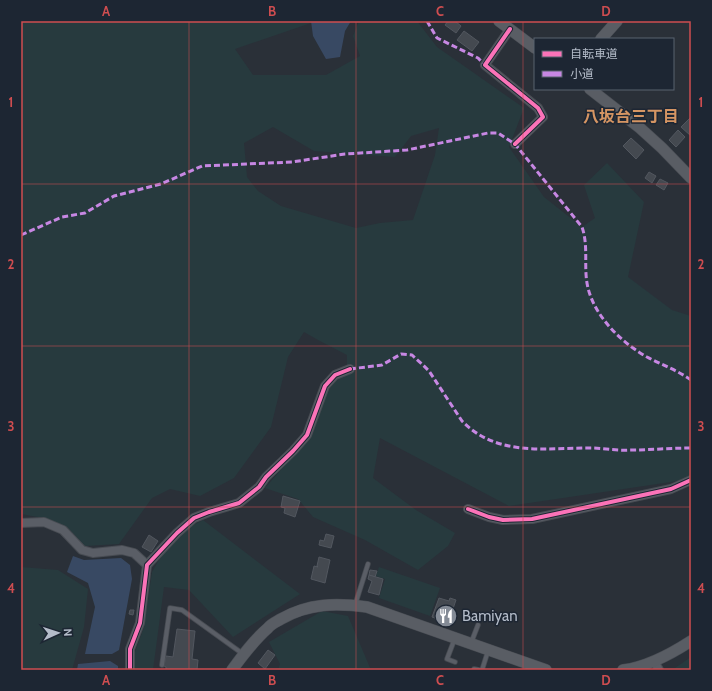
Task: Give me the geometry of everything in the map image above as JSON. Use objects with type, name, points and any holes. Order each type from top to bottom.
[{"type":"main road","points":[[499,21],[534,47]]},
{"type":"main road","points":[[602,38],[617,21]]},
{"type":"main road","points":[[591,90],[640,128],[691,178]]},
{"type":"main road","points":[[232,670],[250,646],[269,626],[293,612],[314,606],[345,604],[367,607],[488,651],[546,670]]},
{"type":"main road","points":[[623,670],[656,665],[691,641]]},
{"type":"street","points":[[510,29],[485,65],[538,108],[543,117],[515,144]]},
{"type":"street","points":[[130,670],[130,649],[140,623],[146,565],[194,518],[239,503],[259,487],[266,477],[307,435],[325,386],[335,375],[350,369]]},
{"type":"street","points":[[468,509],[489,517],[503,520],[532,519],[671,489],[691,480]]},
{"type":"street","points":[[21,523],[44,522],[63,530],[82,550],[93,553],[122,550],[134,553],[146,565]]},
{"type":"lane","points":[[355,606],[368,564]]},
{"type":"lane","points":[[162,665],[170,608],[182,610],[244,654]]},
{"type":"lane","points":[[471,644],[478,625]]},
{"type":"lane","points":[[454,638],[448,659],[455,662]]},
{"type":"lane","points":[[482,670],[488,651]]},
{"type":"green space","points":[[21,21],[311,21],[311,23],[235,49],[253,75],[326,75],[360,56],[353,36],[359,21],[417,21],[437,47],[524,108],[509,147],[544,197],[582,227],[595,218],[584,185],[607,163],[644,202],[628,277],[672,310],[691,316],[691,479],[509,506],[380,438],[373,478],[416,510],[455,533],[448,546],[418,570],[365,540],[313,517],[298,499],[265,488],[313,433],[327,389],[336,379],[347,372],[347,355],[304,332],[288,357],[271,427],[234,478],[200,496],[170,489],[152,498],[119,544],[85,546],[67,527],[43,518],[21,514]],"holes":[[[273,127],[314,151],[395,157],[411,136],[439,128],[435,155],[413,220],[380,223],[356,228],[281,206],[258,191],[247,177],[244,143]]]},
{"type":"green space","points":[[203,520],[300,594],[233,637],[189,590],[164,587],[153,670],[135,670],[135,652],[144,627],[152,572],[173,536]]},
{"type":"green space","points":[[21,567],[58,570],[88,589],[84,627],[72,670],[21,670]]},
{"type":"green space","points":[[379,567],[440,588],[430,616],[379,598],[385,579],[376,576]]},
{"type":"green space","points":[[322,611],[348,616],[371,670],[278,670],[280,664],[269,642]]},
{"type":"green space","points":[[691,657],[691,670],[672,670]]},
{"type":"water","points":[[311,21],[351,21],[345,31],[340,57],[326,59],[313,36]]},
{"type":"water","points":[[73,556],[84,560],[121,558],[130,565],[132,579],[119,650],[112,654],[85,654],[95,607],[88,583],[67,572]]},
{"type":"water","points":[[110,661],[118,666],[118,670],[77,670],[78,664]]},
{"type":"building","points":[[448,21],[455,21],[461,26],[456,33],[445,25]]},
{"type":"building","points":[[464,31],[479,42],[472,51],[457,40]]},
{"type":"building","points":[[691,117],[691,136],[681,127]]},
{"type":"building","points":[[678,130],[685,137],[676,147],[669,140]]},
{"type":"building","points":[[631,138],[644,150],[636,159],[623,146]]},
{"type":"building","points":[[649,172],[656,176],[652,183],[645,178]]},
{"type":"building","points":[[660,179],[668,183],[664,190],[656,185]]},
{"type":"building","points":[[283,496],[300,501],[295,517],[284,513],[285,508],[281,507]]},
{"type":"building","points":[[326,534],[334,536],[331,548],[319,545],[320,540],[324,541]]},
{"type":"building","points":[[149,535],[158,541],[151,552],[142,547]]},
{"type":"building","points":[[319,557],[330,560],[325,583],[311,579],[314,566],[318,567]]},
{"type":"building","points":[[370,570],[377,571],[375,577],[369,575]]},
{"type":"building","points":[[369,575],[383,579],[379,595],[368,592],[372,581],[368,579]]},
{"type":"building","points":[[439,598],[449,601],[450,598],[456,600],[448,623],[432,617]]},
{"type":"building","points":[[130,610],[134,610],[133,615],[129,614]]},
{"type":"building","points":[[177,629],[195,631],[192,659],[198,660],[197,670],[166,670],[166,667],[164,666],[166,656],[173,657]]},
{"type":"building","points":[[268,650],[275,655],[265,669],[258,663]]},
{"type":"marked path","points":[[427,21],[437,38],[478,58],[485,65]]},
{"type":"marked path","points":[[21,235],[62,217],[85,213],[114,196],[161,184],[202,166],[292,162],[345,154],[407,150],[488,133],[498,133],[515,144],[582,227],[585,242],[588,288],[603,319],[619,337],[638,351],[691,380]]},
{"type":"marked path","points":[[350,369],[382,365],[401,354],[412,355],[429,371],[462,421],[476,432],[490,440],[506,445],[539,449],[590,448],[625,450],[691,448]]},
{"type":"cycle path","points":[[510,29],[485,65],[538,108],[543,117],[515,144]]},
{"type":"cycle path","points":[[130,670],[130,649],[140,623],[147,565],[177,533],[194,518],[239,503],[259,487],[266,477],[307,435],[325,386],[335,375],[350,369]]},
{"type":"cycle path","points":[[468,509],[489,517],[503,520],[532,519],[671,489],[691,480]]},
{"type":"place","name":"Bamiyan","points":[[446,616]]},
{"type":"district","name":"八坂台三丁目","points":[[631,116]]}]
